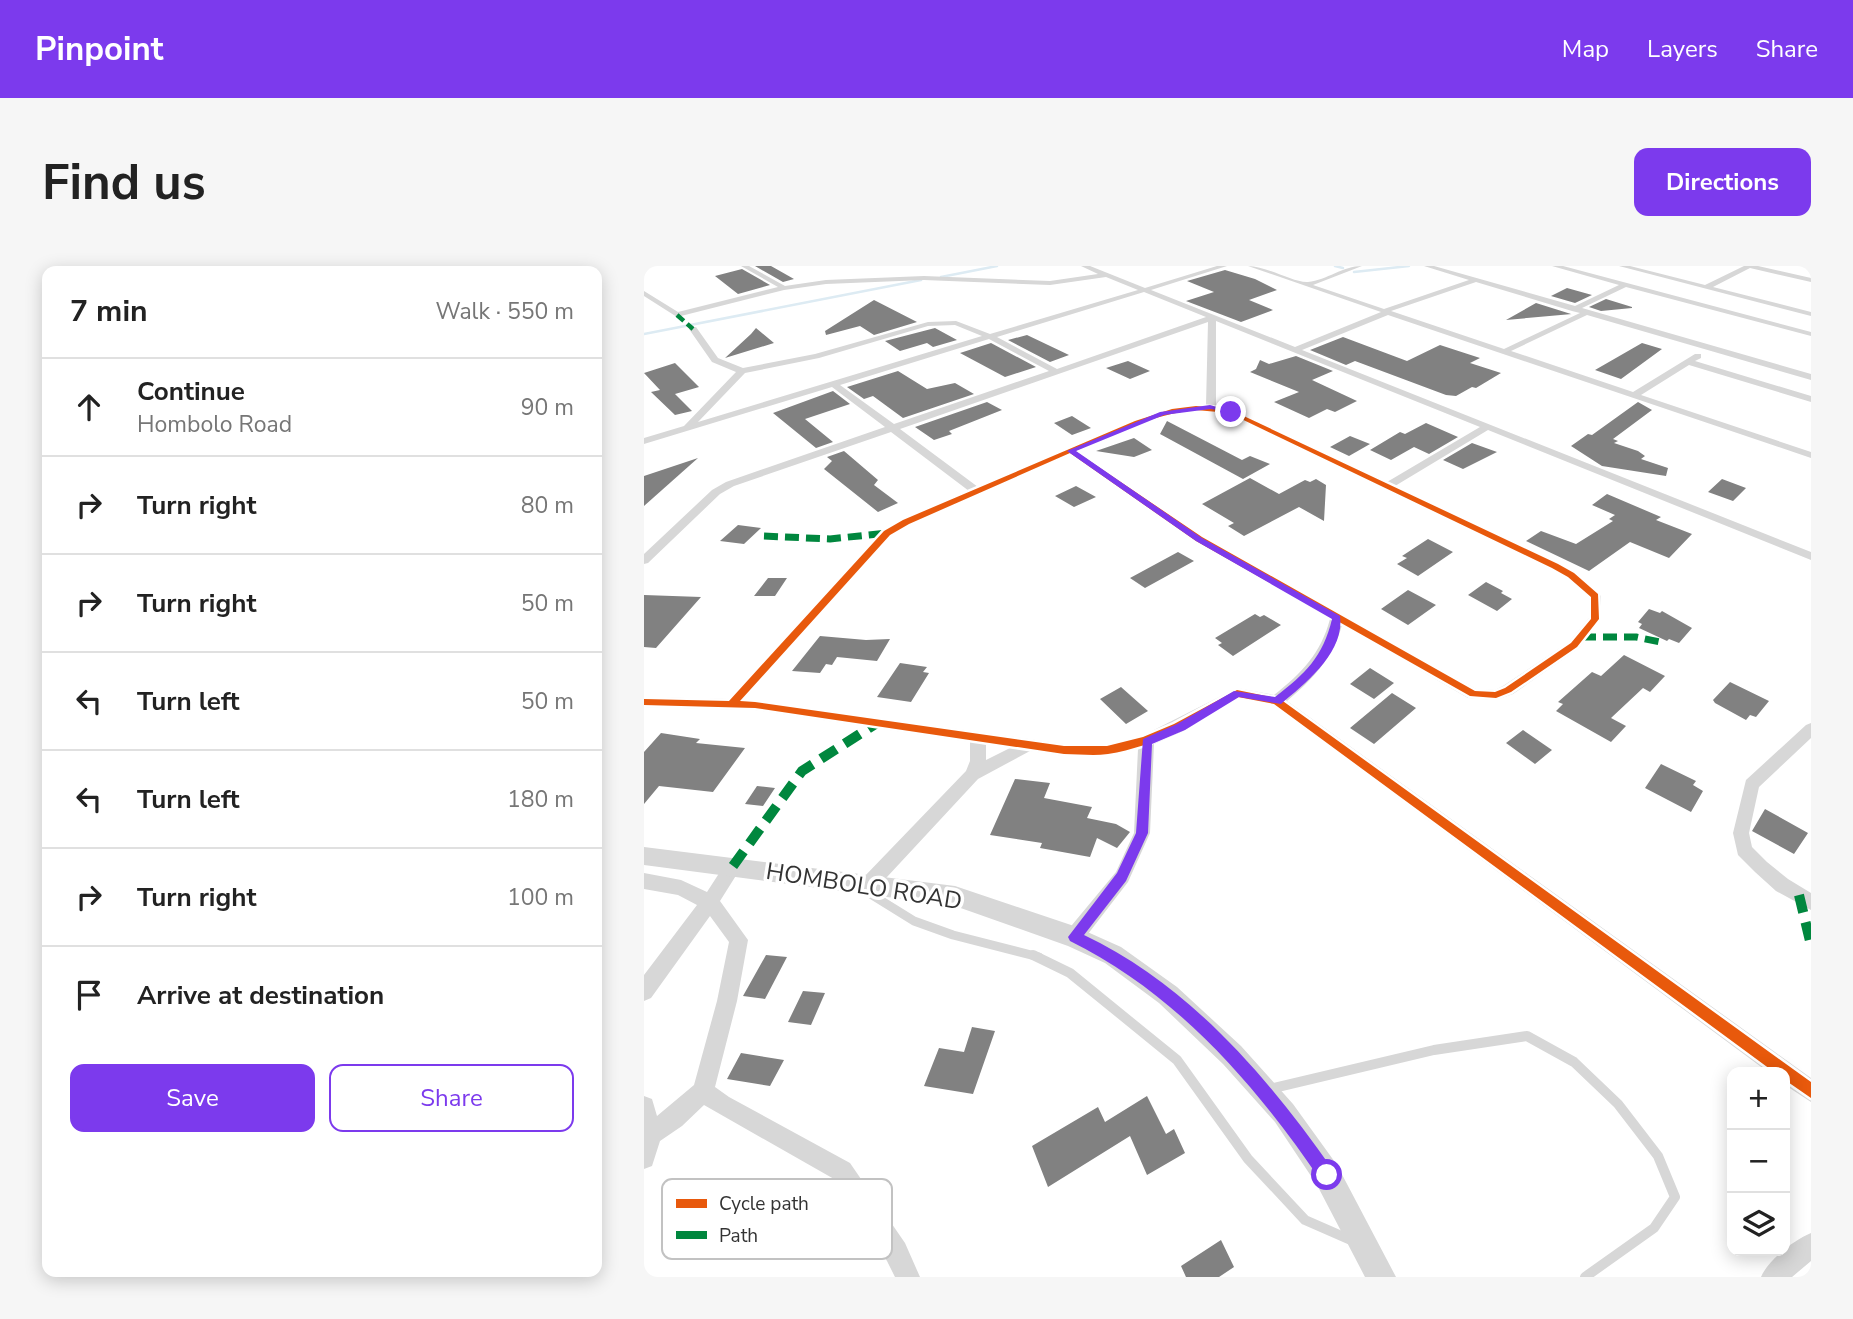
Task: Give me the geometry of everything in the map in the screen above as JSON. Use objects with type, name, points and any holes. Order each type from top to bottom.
[{"type":"street","points":[[744,266],[784,288]]},
{"type":"street","points":[[1084,266],[1811,556]]},
{"type":"street","points":[[644,441],[1224,266]]},
{"type":"street","points":[[1251,266],[1811,455]]},
{"type":"street","points":[[1306,285],[1359,266]]},
{"type":"street","points":[[1427,266],[1811,377]]},
{"type":"street","points":[[1555,266],[1811,334]]},
{"type":"street","points":[[1576,272],[1587,266]]},
{"type":"street","points":[[1622,266],[1811,314]]},
{"type":"street","points":[[1707,287],[1749,266],[1811,280]]},
{"type":"street","points":[[1785,274],[1803,266]]},
{"type":"street","points":[[644,293],[677,315],[784,288],[825,282],[924,278],[1050,283],[1107,275]]},
{"type":"street","points":[[1293,351],[1386,312],[1476,280]]},
{"type":"street","points":[[1575,309],[1625,285]]},
{"type":"street","points":[[1506,351],[1587,312]]},
{"type":"street","points":[[644,560],[723,487],[890,427],[1212,318]]},
{"type":"street","points":[[1210,407],[1212,318]]},
{"type":"street","points":[[693,329],[715,360],[743,371],[816,356],[934,323],[956,323],[991,337],[1055,371]]},
{"type":"street","points":[[1634,395],[1711,348]]},
{"type":"street","points":[[1688,362],[1811,399]]},
{"type":"street","points":[[687,429],[743,371]]},
{"type":"street","points":[[834,384],[976,491]]},
{"type":"street","points":[[731,705],[887,533],[976,491],[1150,417],[1210,407],[1231,412],[1571,575],[1595,596],[1595,619],[1574,645],[1520,684],[1496,695],[1473,694],[1199,540],[1071,451]]},
{"type":"street","points":[[1386,487],[1485,428]]},
{"type":"street","points":[[1277,701],[1307,677],[1331,644],[1337,618]]},
{"type":"street","points":[[644,702],[789,709],[1026,746],[1064,750],[1111,750],[1146,742],[1181,727],[1237,693],[1277,701],[1811,1091]]},
{"type":"street","points":[[1811,729],[1752,784],[1741,833],[1745,850],[1761,867],[1782,886],[1811,902]]},
{"type":"street","points":[[972,775],[978,761],[978,739]]},
{"type":"street","points":[[1074,937],[1122,877],[1142,833],[1146,742]]},
{"type":"street","points":[[860,883],[972,775],[1026,746]]},
{"type":"street","name":"HOMBOLO ROAD","points":[[644,856],[955,896],[1074,937],[1113,955],[1168,995],[1232,1055],[1284,1113],[1327,1175],[1381,1277]]},
{"type":"street","points":[[644,992],[733,866]]},
{"type":"street","points":[[644,881],[688,890],[710,902],[739,940],[727,1001],[703,1091],[674,1118],[651,1134]]},
{"type":"street","points":[[703,1091],[721,1105],[842,1171],[847,1179]]},
{"type":"street","points":[[644,1107],[651,1134],[644,1158]]},
{"type":"street","points":[[1773,1277],[1811,1245]]},
{"type":"street","points":[[892,1246],[908,1277]]},
{"type":"lane","points":[[860,883],[914,921],[953,935],[1038,956],[1070,973],[1177,1059],[1248,1159],[1305,1220],[1365,1246]]},
{"type":"lane","points":[[1264,1090],[1434,1050],[1527,1036],[1574,1062],[1618,1104],[1658,1156],[1675,1197],[1654,1228],[1584,1277]]},
{"type":"building","points":[[755,266],[771,266],[794,279],[783,282]]},
{"type":"building","points":[[742,269],[770,285],[738,294],[715,276]]},
{"type":"building","points":[[1225,270],[1255,279],[1277,290],[1249,300],[1273,310],[1241,322],[1186,301],[1214,292],[1187,281]]},
{"type":"building","points":[[1567,288],[1592,295],[1575,303],[1551,296]]},
{"type":"building","points":[[1606,299],[1632,308],[1601,311],[1589,307]]},
{"type":"building","points":[[874,300],[917,322],[874,335],[860,326],[826,335],[825,331]]},
{"type":"building","points":[[1536,303],[1571,314],[1572,314],[1506,320]]},
{"type":"building","points":[[756,328],[774,343],[725,358],[751,334]]},
{"type":"building","points":[[935,328],[957,340],[933,347],[927,343],[900,351],[885,341]]},
{"type":"building","points":[[1027,335],[1069,355],[1050,362],[1008,340]]},
{"type":"building","points":[[1343,337],[1407,361],[1440,345],[1480,358],[1470,363],[1501,373],[1456,396],[1446,395],[1355,361],[1346,365],[1310,350]]},
{"type":"building","points":[[991,343],[1036,367],[1005,377],[960,353]]},
{"type":"building","points":[[1642,343],[1662,349],[1621,379],[1595,370]]},
{"type":"building","points":[[1296,356],[1333,371],[1312,380],[1357,401],[1335,412],[1327,409],[1309,418],[1274,402],[1299,392],[1250,372],[1256,369],[1260,360],[1269,364]]},
{"type":"building","points":[[1128,361],[1150,371],[1130,379],[1106,368]]},
{"type":"building","points":[[675,363],[699,387],[675,394],[692,411],[675,415],[651,392],[660,390],[644,373]]},
{"type":"building","points":[[898,371],[927,389],[955,383],[974,394],[903,418],[873,396],[864,399],[847,387]]},
{"type":"building","points":[[833,391],[850,404],[805,419],[833,442],[816,448],[773,413]]},
{"type":"building","points":[[987,402],[1002,410],[949,431],[952,434],[934,440],[915,427]]},
{"type":"building","points":[[1638,402],[1652,410],[1613,439],[1618,441],[1614,443],[1638,451],[1645,456],[1641,459],[1668,468],[1666,476],[1602,466],[1571,446],[1588,434],[1592,435]]},
{"type":"building","points":[[1072,416],[1091,428],[1072,435],[1054,423]]},
{"type":"building","points":[[1167,421],[1242,460],[1250,456],[1270,464],[1243,479],[1160,434]]},
{"type":"building","points":[[1426,423],[1458,437],[1429,454],[1414,447],[1391,460],[1370,450],[1400,432],[1405,434]]},
{"type":"building","points":[[1350,436],[1370,444],[1349,456],[1330,447]]},
{"type":"building","points":[[1134,438],[1152,450],[1134,457],[1096,451]]},
{"type":"building","points":[[1472,443],[1497,452],[1463,469],[1443,460]]},
{"type":"building","points":[[844,451],[878,480],[874,485],[898,503],[878,512],[824,469],[832,461],[827,457]]},
{"type":"building","points":[[698,458],[644,506],[644,476]]},
{"type":"building","points":[[1250,478],[1279,494],[1305,480],[1310,482],[1316,479],[1326,485],[1324,521],[1299,507],[1244,536],[1228,526],[1234,523],[1202,504]]},
{"type":"building","points":[[1722,479],[1746,488],[1733,501],[1708,492]]},
{"type":"building","points":[[1076,486],[1096,497],[1074,507],[1055,496]]},
{"type":"building","points":[[1607,494],[1661,517],[1656,520],[1692,534],[1669,558],[1630,542],[1589,571],[1526,541],[1541,531],[1576,544],[1613,521],[1609,519],[1615,515],[1592,505]]},
{"type":"building","points":[[738,525],[761,528],[744,544],[720,541]]},
{"type":"building","points":[[1428,539],[1453,552],[1418,576],[1397,564],[1407,558],[1402,556]]},
{"type":"building","points":[[1178,552],[1194,561],[1145,588],[1130,578]]},
{"type":"building","points":[[768,578],[787,578],[775,596],[754,596]]},
{"type":"building","points":[[1486,582],[1512,599],[1497,611],[1468,595]]},
{"type":"building","points":[[1408,590],[1436,605],[1408,625],[1381,609]]},
{"type":"building","points":[[644,595],[701,597],[656,648],[644,647]]},
{"type":"building","points":[[1649,609],[1660,613],[1662,611],[1692,628],[1679,643],[1669,639],[1667,641],[1639,628],[1642,624],[1638,622]]},
{"type":"building","points":[[1255,614],[1260,617],[1264,615],[1281,625],[1233,656],[1218,645],[1222,643],[1215,638]]},
{"type":"building","points":[[820,636],[890,639],[877,661],[837,657],[832,665],[826,664],[820,673],[792,671]]},
{"type":"building","points":[[1624,655],[1665,676],[1650,692],[1643,688],[1611,718],[1626,726],[1611,742],[1556,711],[1563,704],[1558,702],[1592,672],[1601,676]]},
{"type":"building","points":[[900,663],[927,667],[923,672],[929,673],[911,702],[877,697]]},
{"type":"building","points":[[1370,668],[1394,683],[1374,699],[1350,684]]},
{"type":"building","points":[[1730,682],[1769,701],[1756,717],[1750,715],[1746,720],[1715,703],[1713,700]]},
{"type":"building","points":[[1121,687],[1148,711],[1126,724],[1100,699]]},
{"type":"building","points":[[1392,693],[1416,708],[1374,744],[1350,728]]},
{"type":"building","points":[[1523,730],[1552,750],[1535,764],[1506,743]]},
{"type":"building","points":[[661,733],[700,739],[696,743],[745,748],[713,792],[659,786],[644,804],[644,752]]},
{"type":"building","points":[[1661,764],[1696,781],[1693,785],[1703,791],[1691,812],[1645,788]]},
{"type":"building","points":[[1015,779],[1050,783],[1044,798],[1092,807],[1087,818],[1116,824],[1130,832],[1117,848],[1097,838],[1090,857],[1040,848],[1042,843],[990,835]]},
{"type":"building","points":[[757,786],[775,788],[763,806],[745,804]]},
{"type":"building","points":[[1765,809],[1808,833],[1794,854],[1752,831]]},
{"type":"building","points":[[766,955],[787,957],[765,999],[743,996]]},
{"type":"building","points":[[803,991],[825,993],[811,1025],[788,1022]]},
{"type":"building","points":[[972,1027],[995,1031],[973,1094],[924,1086],[939,1048],[964,1052]]},
{"type":"building","points":[[741,1053],[784,1060],[770,1086],[727,1079]]},
{"type":"building","points":[[1147,1096],[1166,1134],[1174,1129],[1185,1153],[1147,1175],[1130,1136],[1048,1187],[1032,1146],[1098,1107],[1105,1122]]},
{"type":"building","points":[[1221,1240],[1234,1267],[1219,1277],[1186,1277],[1181,1266]]},
{"type":"waterway","points":[[941,277],[997,266]]},
{"type":"waterway","points":[[1335,266],[1343,268]]},
{"type":"waterway","points":[[1354,272],[1409,266]]},
{"type":"waterway","points":[[644,334],[921,280]]},
{"type":"marked path","points":[[677,315],[693,329]]},
{"type":"marked path","points":[[764,536],[830,539],[887,533]]},
{"type":"marked path","points":[[1582,637],[1636,637],[1660,642]]},
{"type":"marked path","points":[[733,866],[802,771],[877,723]]},
{"type":"marked path","points":[[1799,895],[1811,945]]},
{"type":"cycle path","points":[[731,705],[887,533],[906,522],[1137,422],[1184,409],[1207,408],[1231,412],[1555,566],[1571,575],[1595,596],[1595,619],[1574,645],[1508,690],[1496,695],[1473,694],[1199,539],[1071,451]]},
{"type":"cycle path","points":[[644,702],[755,705],[1064,750],[1095,751],[1130,745],[1163,734],[1237,693],[1277,701],[1811,1091]]},
{"type":"route","points":[[1231,412],[1197,407],[1162,413],[1071,451],[1199,540],[1337,618],[1331,644],[1307,677],[1277,701],[1237,693],[1181,727],[1146,742],[1142,833],[1122,877],[1074,937],[1113,955],[1168,995],[1232,1055],[1284,1113],[1327,1175]]}]
